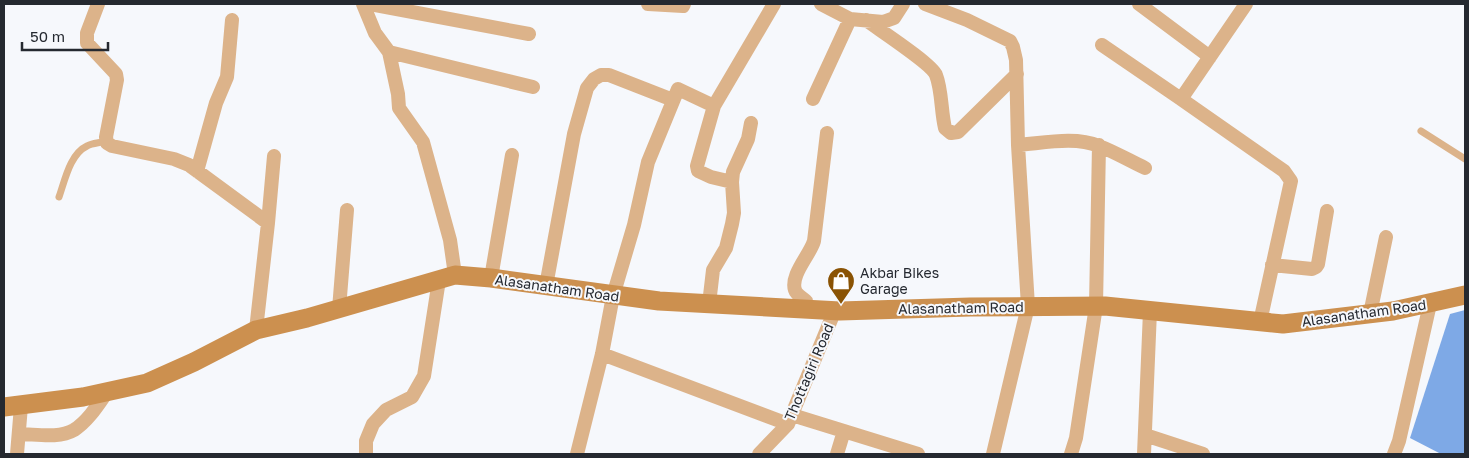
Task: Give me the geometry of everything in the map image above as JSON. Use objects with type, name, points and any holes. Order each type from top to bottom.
[{"type":"main road","name":"Alasanatham Road","points":[[447,277],[491,278],[612,296],[709,304],[836,310],[1096,306],[1284,324],[1370,314],[1430,304],[1465,295]]},
{"type":"main road","points":[[12,406],[84,397],[147,383],[194,362],[256,330],[339,309],[447,277]]},
{"type":"street","points":[[98,4],[87,33],[87,44],[116,74],[117,80],[106,141],[112,146],[174,159],[189,165],[268,223]]},
{"type":"street","points":[[363,4],[375,34],[389,52],[399,108],[423,142],[450,240],[447,277],[424,376],[412,397],[386,410],[373,424],[366,441],[366,454]]},
{"type":"street","points":[[370,4],[529,34]]},
{"type":"street","points":[[648,4],[683,6],[684,4]]},
{"type":"street","points":[[732,182],[711,177],[698,171],[697,166],[714,106],[774,4]]},
{"type":"street","points":[[821,4],[850,19],[882,22],[894,18],[903,4]]},
{"type":"street","points":[[925,4],[967,20],[1010,41],[1016,60],[1018,145],[1028,306],[993,454]]},
{"type":"street","points":[[1139,4],[1210,57]]},
{"type":"street","points":[[1181,99],[1246,4]]},
{"type":"street","points":[[813,99],[850,19]]},
{"type":"street","points":[[197,171],[216,103],[227,77],[232,20]]},
{"type":"street","points":[[866,20],[932,68],[938,82],[945,128],[951,132],[958,132],[1016,74]]},
{"type":"street","points":[[1102,45],[1272,162],[1289,176],[1291,181],[1260,322]]},
{"type":"street","points":[[389,52],[533,86]]},
{"type":"street","points":[[546,286],[574,134],[587,88],[594,79],[601,75],[609,75],[673,100]]},
{"type":"street","points":[[577,454],[602,354],[612,296],[634,225],[648,162],[678,89],[714,106]]},
{"type":"street","points":[[709,304],[713,270],[726,248],[732,224],[734,200],[733,172],[748,139],[751,123]]},
{"type":"street","points":[[806,309],[806,301],[796,292],[794,283],[814,241],[827,133]]},
{"type":"street","points":[[1018,145],[1072,141],[1099,145],[1145,168]]},
{"type":"street","points":[[1071,454],[1076,438],[1096,306],[1099,145]]},
{"type":"street","points":[[491,278],[512,155]]},
{"type":"street","points":[[256,330],[274,156]]},
{"type":"street","points":[[339,309],[347,210]]},
{"type":"street","points":[[1272,265],[1312,269],[1316,267],[1327,212]]},
{"type":"street","points":[[1370,314],[1386,237]]},
{"type":"street","points":[[1400,452],[1430,304]]},
{"type":"street","name":"Thottagiri Road","points":[[759,454],[790,419],[836,310]]},
{"type":"street","points":[[1144,454],[1150,310]]},
{"type":"street","points":[[602,354],[790,419],[844,431],[918,454]]},
{"type":"street","points":[[19,434],[61,434],[73,431],[91,415],[107,392]]},
{"type":"street","points":[[12,406],[19,434],[17,454]]},
{"type":"street","points":[[838,454],[844,431]]},
{"type":"street","points":[[1145,434],[1203,454]]},
{"type":"lane","points":[[1421,131],[1465,159]]},
{"type":"lane","points":[[59,197],[72,161],[79,152],[87,146],[106,141]]},
{"type":"water","points":[[1465,310],[1465,454],[1441,454],[1410,438],[1450,314]]},
{"type":"place","name":"Akbar Bikes Garage","points":[[841,305]]}]
